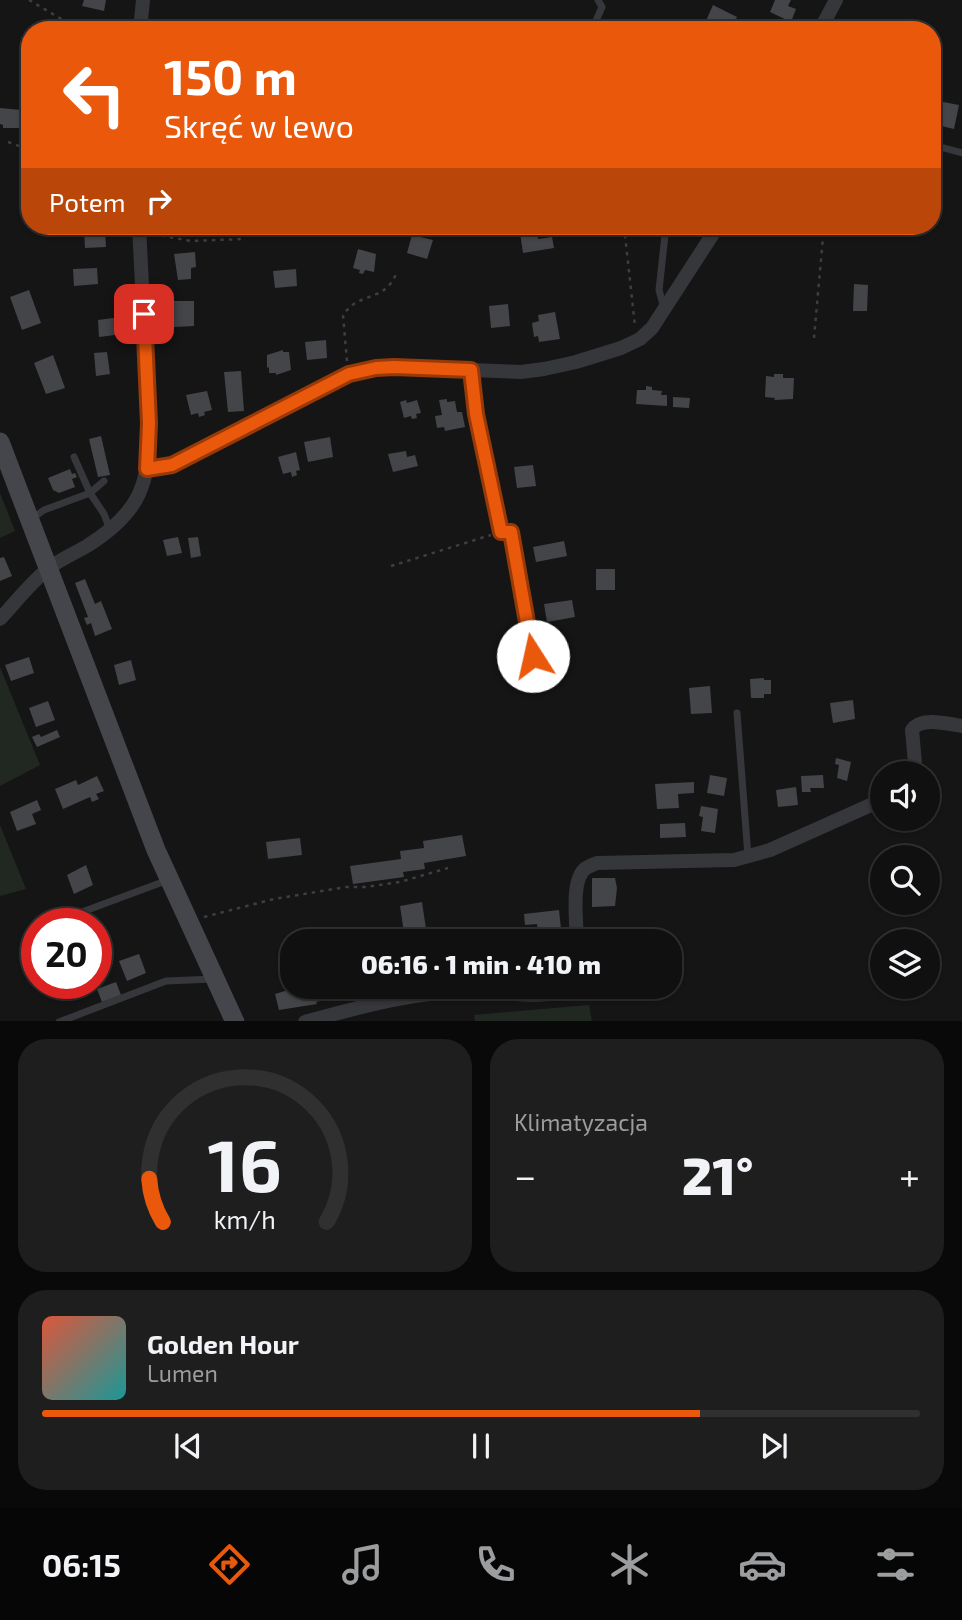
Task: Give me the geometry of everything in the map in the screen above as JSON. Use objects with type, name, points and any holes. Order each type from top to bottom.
[{"type":"main road","points":[[0,442],[168,877],[235,1021]]},
{"type":"street","points":[[141,21],[143,0]]},
{"type":"street","points":[[825,21],[836,0]]},
{"type":"street","points":[[0,619],[48,569],[110,530],[122,519],[139,495],[147,469],[149,423],[139,235]]},
{"type":"street","points":[[147,469],[172,465],[349,374],[394,367],[521,372],[606,353],[640,339],[648,333],[665,309],[712,235]]},
{"type":"street","points":[[915,761],[912,730],[915,724],[923,722],[962,726]]},
{"type":"street","points":[[577,929],[578,879],[584,869],[597,863],[734,860],[770,850],[870,805]]},
{"type":"street","points":[[305,1021],[401,999]]},
{"type":"lane","points":[[596,21],[601,7],[598,0]]},
{"type":"lane","points":[[941,147],[962,153]]},
{"type":"lane","points":[[665,235],[659,290],[665,309]]},
{"type":"lane","points":[[471,370],[476,414],[501,532],[511,532],[533,656]]},
{"type":"lane","points":[[74,457],[110,530]]},
{"type":"lane","points":[[30,521],[44,510],[90,494],[104,481]]},
{"type":"lane","points":[[737,713],[748,857]]},
{"type":"lane","points":[[93,908],[160,883],[168,877]]},
{"type":"lane","points":[[59,1021],[166,981],[214,979]]},
{"type":"path","points":[[29,0],[65,21]]},
{"type":"path","points":[[8,142],[21,147]]},
{"type":"path","points":[[165,235],[191,241],[243,239]]},
{"type":"path","points":[[625,235],[635,325],[640,339]]},
{"type":"path","points":[[814,338],[823,235]]},
{"type":"path","points":[[349,374],[343,315],[350,304],[386,290],[397,272]]},
{"type":"path","points":[[391,566],[501,532]]},
{"type":"path","points":[[188,921],[274,899],[400,881],[448,868]]},
{"type":"shaded area","points":[[0,493],[15,531],[0,538]]},
{"type":"shaded area","points":[[0,667],[40,765],[0,786]]},
{"type":"shaded area","points":[[0,825],[26,889],[0,896]]},
{"type":"shaded area","points":[[589,1005],[592,1021],[475,1021],[474,1015]]},
{"type":"building","points":[[84,0],[106,0],[104,11],[82,6]]},
{"type":"building","points":[[775,0],[791,0],[788,6],[796,9],[791,21],[770,12]]},
{"type":"building","points":[[713,5],[737,17],[735,21],[706,21]]},
{"type":"building","points":[[941,102],[959,105],[954,129],[941,126]]},
{"type":"building","points":[[0,108],[21,110],[20,128],[3,128],[0,124]]},
{"type":"building","points":[[84,235],[105,235],[106,247],[85,248]]},
{"type":"building","points":[[412,235],[433,240],[427,259],[407,253]]},
{"type":"building","points":[[520,235],[538,235],[538,239],[552,237],[554,248],[523,253]]},
{"type":"building","points":[[358,249],[376,254],[374,272],[365,270],[363,274],[353,268]]},
{"type":"building","points":[[195,252],[196,267],[191,268],[191,279],[178,280],[174,254]]},
{"type":"building","points":[[97,268],[98,284],[74,286],[73,269]]},
{"type":"building","points":[[296,269],[297,286],[275,288],[273,271]]},
{"type":"building","points":[[854,284],[868,285],[867,311],[853,311]]},
{"type":"building","points":[[29,290],[41,323],[22,330],[10,297]]},
{"type":"building","points":[[174,301],[194,301],[194,326],[174,327]]},
{"type":"building","points":[[508,304],[510,326],[491,328],[489,306]]},
{"type":"building","points":[[555,312],[560,339],[539,342],[538,336],[534,337],[532,323],[539,321],[538,315]]},
{"type":"building","points":[[121,317],[123,334],[99,337],[98,320]]},
{"type":"building","points":[[326,340],[327,358],[307,360],[305,342]]},
{"type":"building","points":[[283,350],[289,352],[291,370],[276,375],[269,373],[267,355]]},
{"type":"building","points":[[107,352],[110,374],[96,376],[94,353]]},
{"type":"building","points":[[53,355],[65,388],[46,394],[34,363]]},
{"type":"building","points":[[241,371],[244,411],[228,412],[224,372]]},
{"type":"building","points":[[774,374],[783,374],[783,378],[794,378],[793,399],[774,400],[775,398],[765,397],[766,376],[774,377]]},
{"type":"building","points":[[646,386],[662,391],[661,395],[667,395],[667,406],[636,404],[637,390],[646,390]]},
{"type":"building","points":[[207,391],[212,410],[199,417],[198,413],[191,415],[186,395]]},
{"type":"building","points":[[673,397],[690,398],[689,408],[673,407]]},
{"type":"building","points":[[447,399],[447,402],[455,401],[457,412],[462,412],[465,427],[445,431],[444,427],[437,428],[435,416],[442,415],[439,400]]},
{"type":"building","points":[[406,400],[407,403],[417,400],[421,413],[416,414],[417,418],[404,418],[400,402]]},
{"type":"building","points":[[101,436],[110,475],[98,477],[89,439]]},
{"type":"building","points":[[330,437],[333,457],[308,462],[304,442]]},
{"type":"building","points":[[406,451],[407,457],[415,455],[418,466],[393,472],[388,454]]},
{"type":"building","points":[[296,452],[300,470],[292,477],[291,472],[283,474],[278,457]]},
{"type":"building","points":[[533,465],[536,486],[517,488],[514,467]]},
{"type":"building","points":[[70,469],[77,477],[72,479],[75,487],[59,493],[53,490],[48,478]]},
{"type":"building","points":[[178,537],[182,553],[167,556],[163,540]]},
{"type":"building","points":[[198,537],[201,556],[191,558],[188,538]]},
{"type":"building","points":[[564,541],[567,556],[536,562],[533,547]]},
{"type":"building","points":[[4,557],[12,576],[0,581],[0,558]]},
{"type":"building","points":[[596,569],[615,569],[615,590],[596,590]]},
{"type":"building","points":[[85,579],[95,604],[101,601],[112,629],[95,636],[91,623],[87,625],[84,618],[88,617],[75,583]]},
{"type":"building","points":[[572,600],[575,617],[547,622],[544,604]]},
{"type":"building","points":[[29,657],[34,673],[11,681],[5,665]]},
{"type":"building","points":[[131,660],[136,680],[119,685],[114,665]]},
{"type":"building","points":[[750,679],[771,680],[771,694],[764,694],[764,698],[751,698]]},
{"type":"building","points":[[710,686],[712,713],[691,714],[689,688]]},
{"type":"building","points":[[853,700],[855,719],[833,723],[830,703]]},
{"type":"building","points":[[48,701],[55,720],[36,727],[29,708]]},
{"type":"building","points":[[57,730],[60,737],[37,747],[32,737],[39,734],[41,737]]},
{"type":"building","points":[[836,758],[851,762],[847,781],[837,778],[839,765],[835,764]]},
{"type":"building","points":[[710,775],[727,778],[724,796],[707,793]]},
{"type":"building","points":[[823,775],[824,788],[810,788],[811,792],[802,792],[801,776]]},
{"type":"building","points":[[97,776],[104,791],[96,794],[99,799],[92,802],[90,797],[63,809],[55,789],[76,780],[78,785]]},
{"type":"building","points":[[694,782],[694,793],[678,794],[679,808],[657,809],[655,784]]},
{"type":"building","points":[[796,787],[798,805],[778,807],[776,790]]},
{"type":"building","points":[[37,800],[41,810],[32,814],[36,824],[17,831],[10,812]]},
{"type":"building","points":[[701,806],[718,809],[715,833],[701,831]]},
{"type":"building","points":[[685,823],[686,837],[660,838],[660,824]]},
{"type":"building","points":[[462,835],[466,856],[424,863],[425,869],[403,872],[404,877],[353,884],[350,866],[401,859],[400,851],[424,848],[423,841]]},
{"type":"building","points":[[300,838],[302,855],[268,859],[266,842]]},
{"type":"building","points":[[86,865],[93,885],[74,894],[67,875]]},
{"type":"building","points":[[592,878],[615,878],[615,906],[592,907]]},
{"type":"building","points":[[422,902],[426,929],[403,929],[400,906]]},
{"type":"building","points":[[559,910],[561,929],[538,929],[537,924],[525,925],[524,914]]},
{"type":"building","points":[[139,954],[146,973],[127,981],[119,961]]},
{"type":"building","points":[[116,982],[121,995],[112,998],[112,983]]},
{"type":"building","points":[[280,992],[280,999],[324,1000],[316,1002],[317,1004],[279,1010],[275,994]]},
{"type":"route","points":[[144,314],[149,423],[147,469],[172,465],[349,374],[376,368],[471,370],[476,414],[501,532],[511,532],[533,656]]}]
